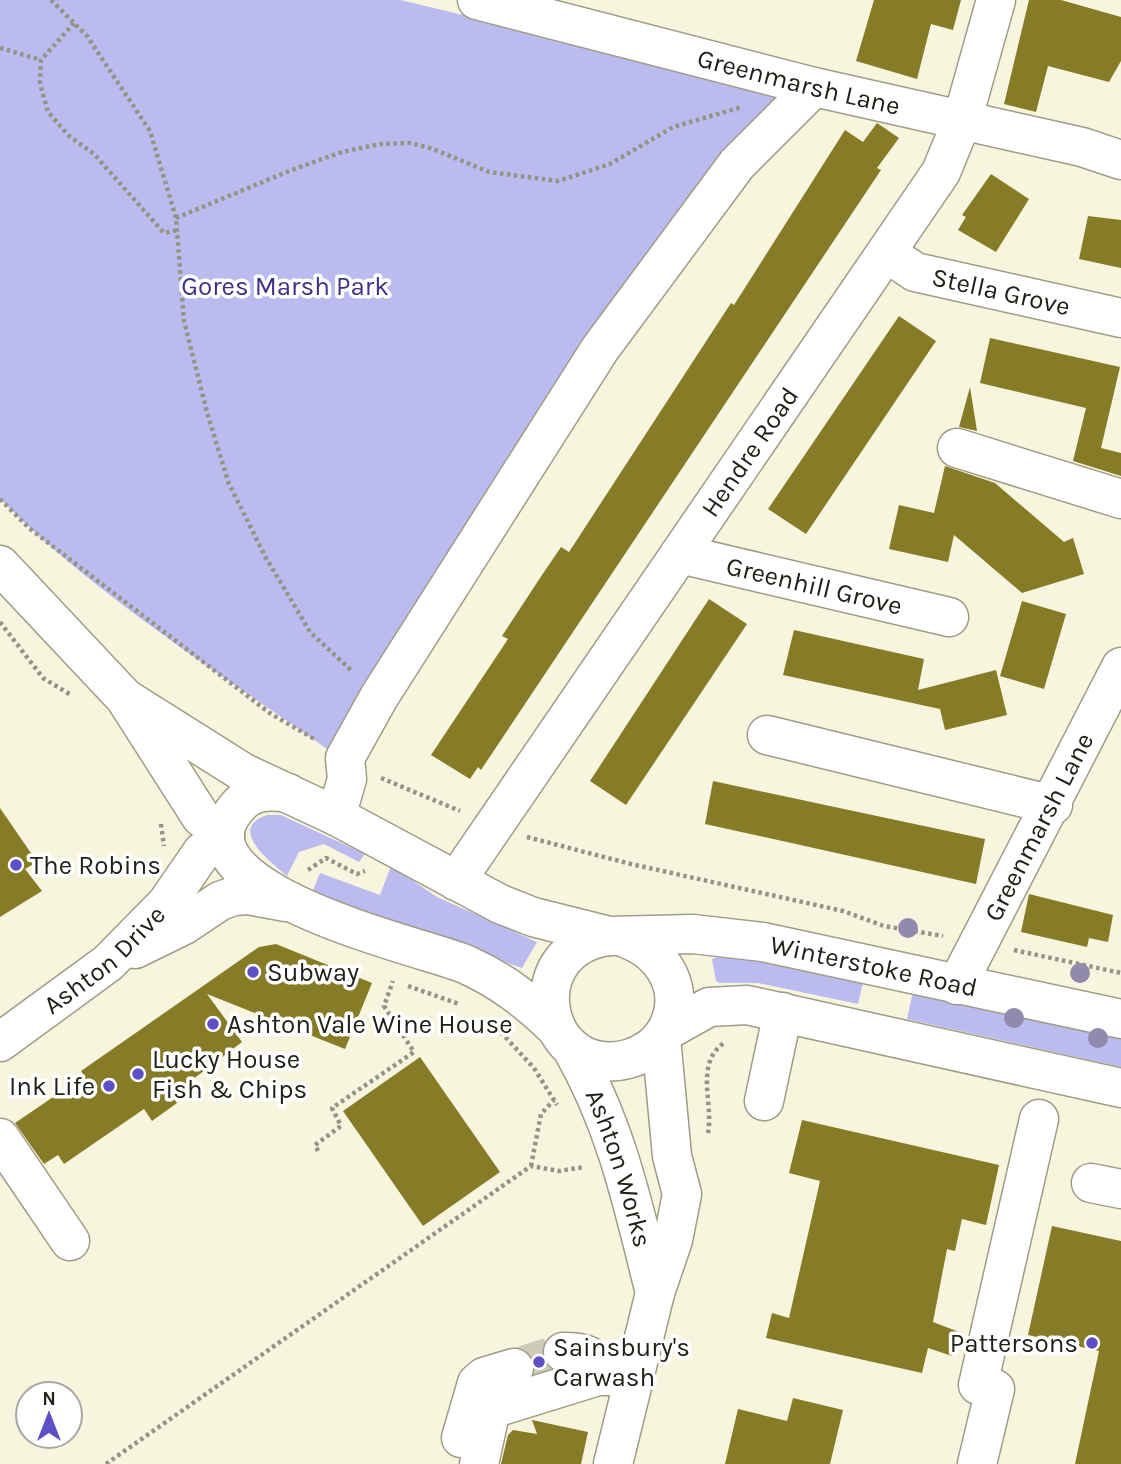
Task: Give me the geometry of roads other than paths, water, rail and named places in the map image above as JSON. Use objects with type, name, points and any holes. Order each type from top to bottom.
[{"type":"main road","name":"Greenmarsh Lane","points":[[477,0],[814,87],[1082,147],[1121,160]]},
{"type":"main road","name":"Hendre Road","points":[[456,881],[941,173],[962,121],[996,0]]},
{"type":"main road","points":[[336,816],[347,779],[345,758],[379,697],[600,349],[737,164],[814,87]]},
{"type":"main road","name":"Stella Grove","points":[[887,253],[915,272],[1121,318]]},
{"type":"main road","points":[[957,449],[1121,499]]},
{"type":"main road","name":"Greenhill Grove","points":[[680,554],[949,617]]},
{"type":"main road","name":"Winterstoke Road","points":[[0,565],[125,698],[201,817],[225,836],[238,864],[290,904],[465,964],[526,999],[564,1038],[593,1059],[619,1061],[643,1053],[663,1034],[709,1007],[747,1005],[780,1028],[1002,1062],[1110,1086]]},
{"type":"main road","name":"Greenmarsh Lane","points":[[957,985],[1053,805],[1121,667]]},
{"type":"main road","name":"Winterstoke Road","points":[[125,698],[230,765],[336,816],[456,881],[533,917],[641,944],[656,954],[670,976],[674,1005],[663,1034]]},
{"type":"main road","points":[[767,735],[1053,805]]},
{"type":"main road","name":"Winterstoke Road","points":[[225,836],[239,805],[253,794],[268,790],[288,793]]},
{"type":"main road","name":"Ashton Drive","points":[[0,1042],[108,962],[167,903],[202,852],[225,836]]},
{"type":"main road","points":[[108,962],[184,925],[220,901],[248,895],[290,904]]},
{"type":"main road","name":"Winterstoke Road","points":[[564,1038],[550,1011],[549,992],[554,973],[574,948],[585,942],[617,937],[720,935],[1121,1018]]},
{"type":"main road","points":[[764,1101],[780,1028]]},
{"type":"main road","name":"Ashton Works","points":[[612,1464],[620,1375],[655,1293],[673,1240],[682,1194],[672,1156],[663,1034]]},
{"type":"main road","name":"Ashton Works","points":[[564,1038],[601,1105],[623,1161],[655,1293]]},
{"type":"main road","points":[[1002,1062],[1027,1079],[1037,1096],[1040,1119]]},
{"type":"main road","points":[[977,1464],[995,1389],[978,1385],[1040,1119],[1051,1099],[1067,1088],[1110,1086]]},
{"type":"main road","points":[[0,1139],[70,1241]]},
{"type":"main road","points":[[563,1352],[584,1351],[620,1375]]},
{"type":"main road","points":[[454,1464],[473,1389],[484,1377],[514,1368]]},
{"type":"main road","points":[[479,1464],[491,1409],[620,1375]]},
{"type":"tunnel","points":[[514,1368],[563,1352]]},
{"type":"place","name":"The Robins","points":[[16,865]]},
{"type":"place","name":"Subway","points":[[253,972]]},
{"type":"place","name":"Ashton Vale Wine House","points":[[213,1024]]},
{"type":"place","name":"Lucky House Fish & Chips","points":[[138,1074]]},
{"type":"place","name":"Ink Life","points":[[109,1086]]},
{"type":"place","name":"Pattersons","points":[[1092,1343]]},
{"type":"place","name":"Sainsbury's Carwash","points":[[539,1362]]},
{"type":"park label","name":"Gores Marsh Park","points":[[285,286]]}]
